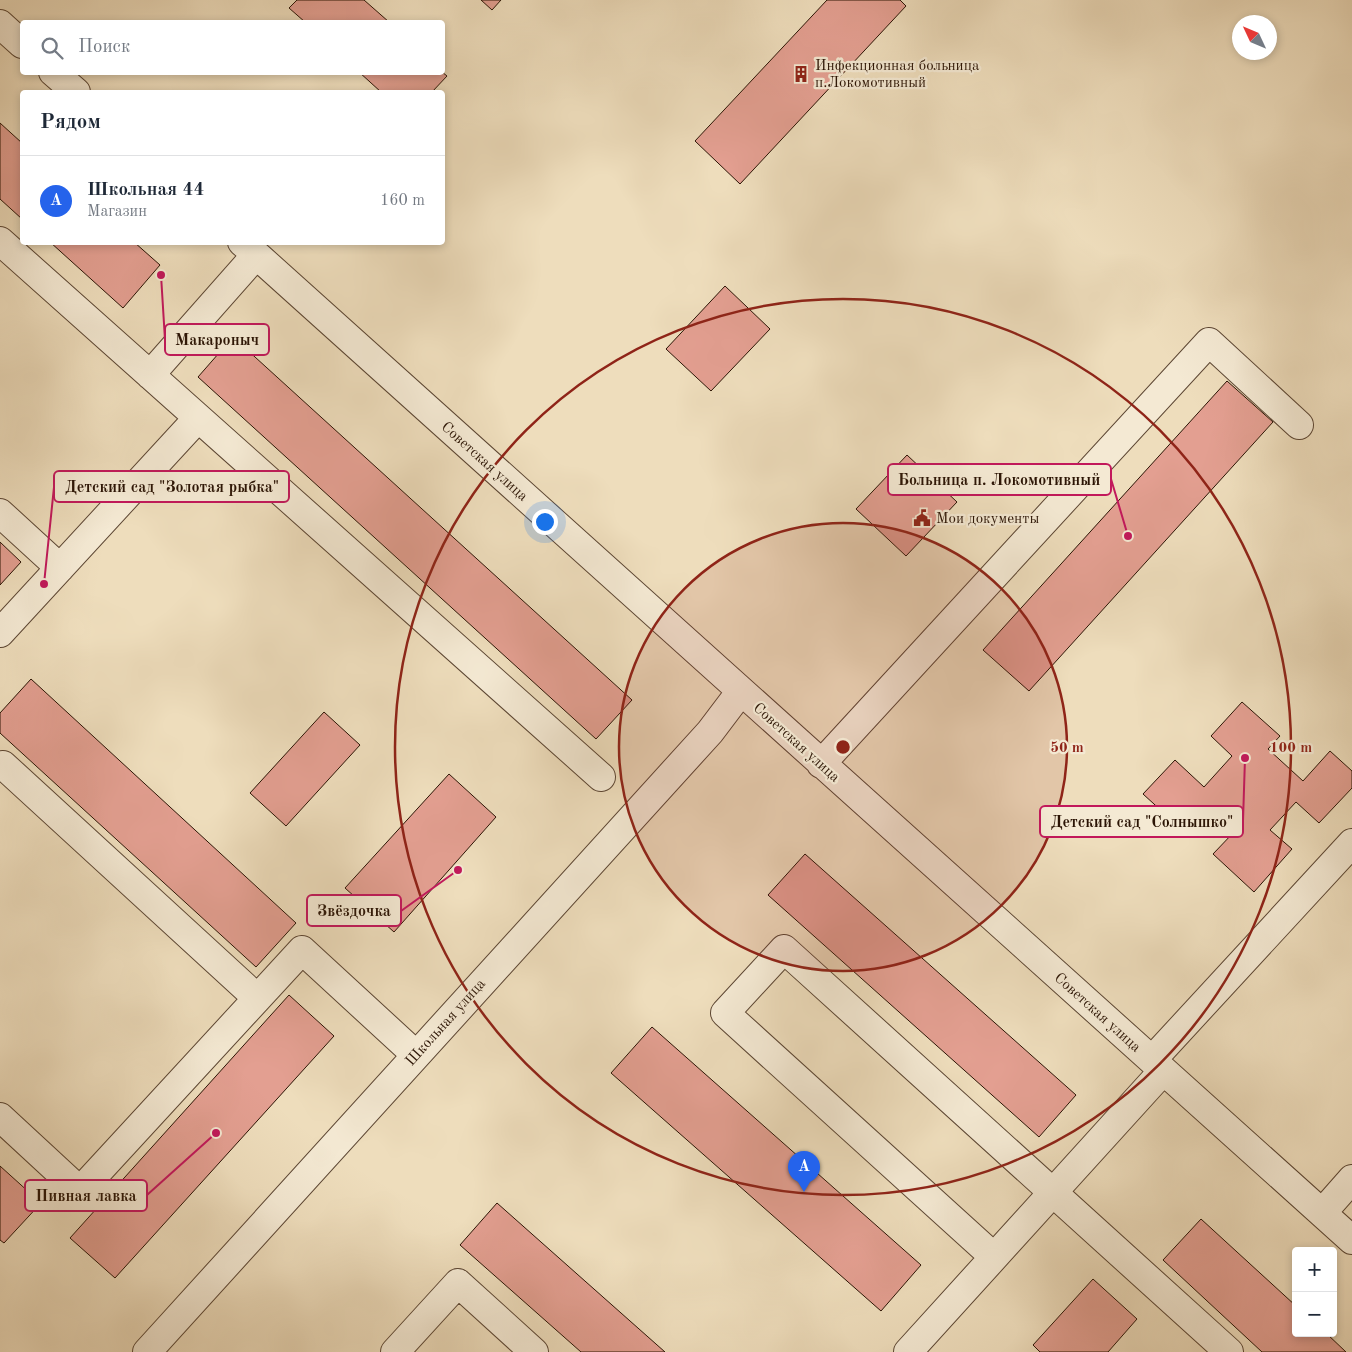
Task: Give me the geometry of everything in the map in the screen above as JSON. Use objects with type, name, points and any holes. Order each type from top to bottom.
[{"type":"street","points":[[0,24],[20,42]]},
{"type":"street","points":[[57,75],[74,90]]},
{"type":"street","points":[[0,241],[600,777]]},
{"type":"street","points":[[150,375],[249,249]]},
{"type":"street","name":"Советская улица","points":[[249,249],[1352,1240]]},
{"type":"street","points":[[821,764],[1209,342],[1299,425]]},
{"type":"street","points":[[0,634],[198,418]]},
{"type":"street","points":[[0,513],[60,568]]},
{"type":"street","name":"Школьная улица","points":[[147,1352],[415,1054],[710,732],[741,691]]},
{"type":"street","points":[[3,765],[257,998]]},
{"type":"street","points":[[908,1352],[1053,1192],[1157,1066],[1352,843]]},
{"type":"street","points":[[994,1257],[725,1013],[784,948],[1229,1352]]},
{"type":"street","points":[[0,1117],[80,1191],[302,950],[415,1054]]},
{"type":"street","points":[[1322,1213],[1352,1179]]},
{"type":"street","points":[[396,1352],[458,1283],[534,1352]]},
{"type":"building","points":[[297,0],[364,0],[387,20],[303,20],[289,8]]},
{"type":"building","points":[[481,0],[501,0],[492,10]]},
{"type":"building","name":"Инфекционная больница п.Локомотивный","points":[[827,0],[900,0],[906,6],[740,184],[695,141]]},
{"type":"building","points":[[445,74],[447,76],[434,90],[379,90],[362,75]]},
{"type":"building","points":[[0,123],[20,141],[20,217],[0,199]]},
{"type":"building","points":[[53,245],[137,245],[160,265],[123,308]]},
{"type":"building","points":[[725,286],[770,329],[711,391],[666,349]]},
{"type":"building","points":[[233,337],[632,700],[596,739],[198,377]]},
{"type":"building","points":[[1227,381],[1273,422],[1029,691],[983,650]]},
{"type":"building","points":[[907,455],[957,502],[906,556],[856,509]]},
{"type":"building","points":[[0,542],[21,562],[0,585]]},
{"type":"building","points":[[31,679],[296,923],[256,967],[0,733],[0,713]]},
{"type":"building","points":[[1242,702],[1280,736],[1268,749],[1303,781],[1330,751],[1352,771],[1352,788],[1319,823],[1296,802],[1270,830],[1292,849],[1254,892],[1213,854],[1234,832],[1211,810],[1188,835],[1143,794],[1175,760],[1204,787],[1232,756],[1211,736]]},
{"type":"building","points":[[324,712],[360,745],[286,826],[250,793]]},
{"type":"building","points":[[449,774],[496,817],[394,932],[345,888]]},
{"type":"building","points":[[805,854],[1076,1095],[1039,1137],[768,895]]},
{"type":"building","points":[[289,995],[334,1036],[115,1278],[70,1238]]},
{"type":"building","points":[[652,1027],[921,1265],[881,1311],[611,1073]]},
{"type":"building","points":[[0,1166],[41,1203],[4,1243],[0,1240]]},
{"type":"building","points":[[497,1203],[665,1352],[581,1352],[460,1245]]},
{"type":"building","points":[[1201,1219],[1292,1302],[1292,1337],[1330,1337],[1346,1352],[1262,1352],[1163,1260]]},
{"type":"building","points":[[1093,1279],[1137,1319],[1108,1352],[1040,1352],[1033,1345]]},
{"type":"place","name":"Инфекционная больница п.Локомотивный","points":[[801,74]]},
{"type":"place","name":"Макароныч","points":[[161,275]]},
{"type":"place","name":"Мои документы","points":[[922,518]]},
{"type":"place","name":"Больница п. Локомотивный","points":[[1128,536]]},
{"type":"place","name":"Детский сад \"Золотая рыбка\"","points":[[44,584]]},
{"type":"place","name":"Детский сад \"Солнышко\"","points":[[1245,758]]},
{"type":"place","name":"Звёздочка","points":[[458,870]]},
{"type":"place","name":"Пивная лавка","points":[[216,1133]]},
{"type":"place","name":"Школьная 44","points":[[804,1192]]}]
